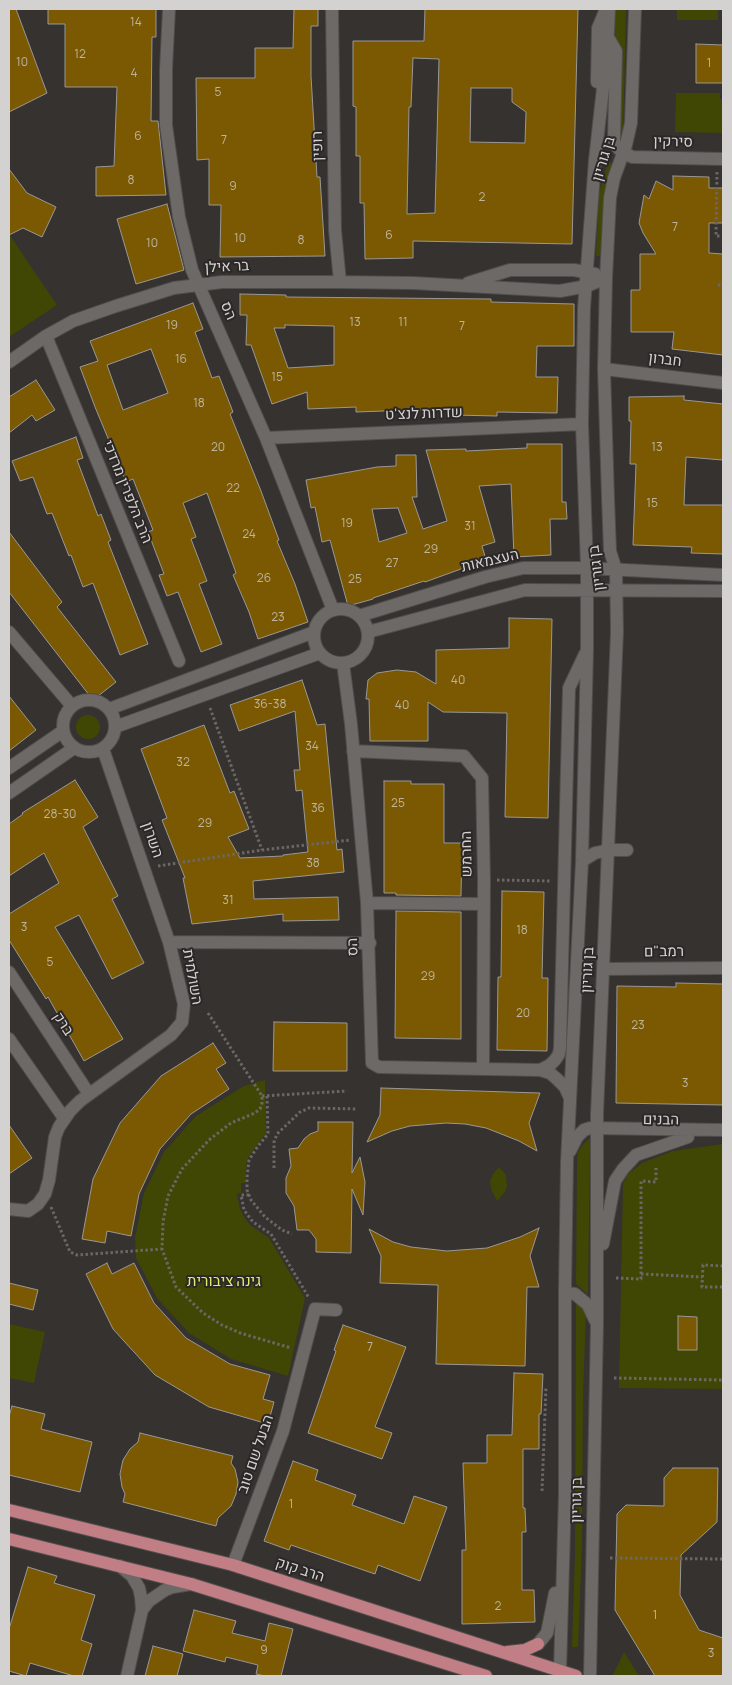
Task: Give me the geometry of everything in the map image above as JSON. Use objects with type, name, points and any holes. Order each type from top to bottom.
[{"type":"main road","name":"הרב קוק","points":[[9,1510],[234,1565],[502,1652],[560,1673],[576,1676]]},
{"type":"main road","points":[[9,1539],[191,1584],[486,1676]]},
{"type":"main road","points":[[502,1652],[525,1650],[538,1644]]},
{"type":"street","name":"הס","points":[[169,9],[166,125],[179,217],[192,270],[266,438],[332,610]]},
{"type":"street","name":"רופין","points":[[332,9],[335,230],[340,282]]},
{"type":"street","name":"בן גוריון","points":[[560,1673],[565,1484],[567,1161],[582,861],[587,651],[587,568],[582,424],[584,308],[608,37],[607,9]]},
{"type":"street","name":"בן גוריון","points":[[600,116],[596,86],[598,28],[607,9]]},
{"type":"street","name":"בן גוריון","points":[[590,1676],[597,1324],[597,1131],[616,687],[616,570],[610,551],[604,369],[606,278],[610,198],[614,178],[626,145],[631,123],[635,9]]},
{"type":"street","points":[[608,37],[616,51],[614,139],[615,145],[623,152]]},
{"type":"street","name":"סירקין","points":[[623,152],[632,157],[721,159]]},
{"type":"street","name":"בר אילן","points":[[464,285],[510,270],[574,270],[606,278]]},
{"type":"street","name":"בר אילן","points":[[9,362],[46,336],[73,321],[174,288],[222,282],[340,282],[464,285],[560,290],[586,286],[606,278]]},
{"type":"street","name":"הרב הלפרין מרדכי","points":[[46,336],[178,661]]},
{"type":"street","name":"חברון","points":[[604,369],[723,383]]},
{"type":"street","name":"שדרות לנצ'ט","points":[[266,438],[582,424]]},
{"type":"street","name":"העצמאות","points":[[359,616],[485,576],[523,568],[587,568],[723,575]]},
{"type":"street","points":[[368,632],[525,590],[723,591]]},
{"type":"street","points":[[342,609],[351,611],[359,616],[363,620],[368,632],[366,647],[357,658],[343,663],[330,661],[320,652],[314,639],[314,632],[320,619],[332,610],[342,609]]},
{"type":"street","points":[[9,632],[72,706]]},
{"type":"street","points":[[109,709],[314,632]]},
{"type":"street","points":[[540,1070],[550,1065],[559,1054],[569,688],[587,651]]},
{"type":"street","points":[[115,728],[320,652]]},
{"type":"street","name":"הס","points":[[343,663],[351,724],[370,943],[372,1063],[379,1067],[540,1070]]},
{"type":"street","points":[[95,701],[109,709],[113,716],[115,728],[113,738],[103,749],[88,753],[69,744],[63,731],[64,718],[72,706],[79,702],[95,701]]},
{"type":"street","points":[[9,768],[63,731]]},
{"type":"street","points":[[9,793],[74,748]]},
{"type":"street","name":"השרון","points":[[103,749],[170,942]]},
{"type":"street","name":"החרמש","points":[[352,751],[464,756],[482,778],[484,904],[483,1069]]},
{"type":"street","points":[[582,861],[595,853],[609,850],[627,850],[619,844],[610,832]]},
{"type":"street","points":[[367,903],[484,904]]},
{"type":"street","name":"השולמית","points":[[45,1194],[50,1180],[55,1137],[64,1118],[80,1101],[171,1035],[182,1022],[184,1004],[170,942],[370,943]]},
{"type":"street","name":"רמב\"ם","points":[[604,969],[723,968]]},
{"type":"street","name":"ברק","points":[[9,972],[90,1094]]},
{"type":"street","points":[[9,1039],[64,1118]]},
{"type":"street","points":[[540,1070],[550,1073],[565,1087],[576,1123],[584,1130],[597,1131]]},
{"type":"street","points":[[598,1114],[599,1122],[604,1126],[616,1127]]},
{"type":"street","name":"הבנים","points":[[597,1131],[616,1127],[723,1130]]},
{"type":"street","name":"בן גוריון","points":[[567,1161],[573,1144],[584,1130]]},
{"type":"street","name":"הבנים","points":[[597,1131],[688,1137],[723,1130]]},
{"type":"street","points":[[597,1286],[610,1199],[615,1181],[623,1168],[636,1155],[688,1137]]},
{"type":"street","points":[[9,1209],[28,1211],[38,1204],[45,1194]]},
{"type":"street","points":[[565,1293],[575,1294],[588,1305],[597,1324]]},
{"type":"street","points":[[315,1308],[336,1310]]},
{"type":"street","name":"הבעל שם טוב","points":[[234,1565],[282,1431],[315,1308]]},
{"type":"street","name":"בן גוריון","points":[[538,1644],[547,1633],[562,1554]]},
{"type":"street","points":[[120,1566],[132,1576],[139,1588],[142,1610],[127,1676]]},
{"type":"street","points":[[142,1610],[149,1601],[165,1590],[191,1584]]},
{"type":"path","points":[[721,159],[716,236],[723,236]]},
{"type":"path","points":[[718,285],[723,285]]},
{"type":"path","points":[[205,694],[262,850]]},
{"type":"path","points":[[145,868],[262,850],[361,839]]},
{"type":"path","points":[[506,880],[565,881]]},
{"type":"path","points":[[208,1014],[262,1096],[260,1109],[231,1123],[208,1140],[182,1169],[168,1196],[163,1222],[162,1250],[176,1287],[203,1314],[240,1333],[304,1352]]},
{"type":"path","points":[[262,1096],[347,1091]]},
{"type":"path","points":[[267,1096],[268,1134],[249,1160],[247,1178],[249,1195],[265,1218],[282,1230],[292,1234]]},
{"type":"path","points":[[274,1168],[274,1142],[277,1134],[300,1112],[309,1108],[357,1109]]},
{"type":"path","points":[[616,1278],[641,1279],[641,1181],[656,1182],[656,1168]]},
{"type":"path","points":[[45,1194],[57,1217],[70,1252],[77,1256],[162,1250]]},
{"type":"path","points":[[249,1195],[241,1195],[244,1210],[253,1222],[271,1234],[315,1308]]},
{"type":"path","points":[[723,1266],[703,1265],[702,1276],[702,1287],[723,1288]]},
{"type":"path","points":[[641,1274],[702,1276]]},
{"type":"path","points":[[614,1378],[723,1380]]},
{"type":"path","points":[[542,1492],[546,1387]]},
{"type":"path","points":[[610,1558],[723,1559]]},
{"type":"green space","points":[[615,9],[626,9],[623,138],[618,138],[620,48],[614,33]]},
{"type":"green space","points":[[677,9],[718,9],[718,20],[677,20]]},
{"type":"green space","points":[[676,93],[720,93],[720,99],[723,99],[723,133],[675,132]]},
{"type":"green space","points":[[608,162],[613,164],[604,200],[600,256],[596,256],[599,193]]},
{"type":"green space","points":[[9,234],[57,305],[9,337]]},
{"type":"green space","points":[[88,715],[97,718],[100,727],[97,736],[88,739],[79,736],[76,727],[79,718]]},
{"type":"green space","name":"גינה ציבורית","points":[[265,1080],[266,1133],[247,1160],[245,1183],[241,1183],[241,1193],[237,1194],[244,1217],[250,1225],[269,1238],[305,1298],[288,1376],[231,1359],[189,1333],[157,1298],[136,1258],[135,1238],[144,1193],[164,1152],[196,1116],[244,1086]]},
{"type":"green space","points":[[590,1138],[588,1295],[576,1284],[577,1161],[578,1152]]},
{"type":"green space","points":[[723,1144],[723,1389],[619,1388],[623,1184],[628,1174],[642,1163],[673,1151]]},
{"type":"green space","points":[[499,1167],[506,1175],[507,1186],[505,1192],[497,1201],[491,1189],[490,1181]]},
{"type":"green space","points":[[576,1299],[586,1310],[578,1647],[572,1647],[575,1554]]},
{"type":"green space","points":[[9,1324],[45,1332],[34,1383],[9,1378]]},
{"type":"green space","points":[[624,1652],[639,1676],[613,1675]]},
{"type":"building","points":[[9,9],[16,9],[47,93],[9,112]]},
{"type":"building","points":[[48,9],[156,9],[156,37],[152,37],[151,121],[158,121],[166,195],[96,196],[96,167],[114,166],[117,87],[65,87],[65,24],[48,24]]},
{"type":"building","points":[[294,9],[318,9],[318,26],[311,26],[311,76],[317,177],[320,177],[325,256],[220,257],[221,205],[209,205],[209,159],[197,160],[196,78],[255,78],[255,48],[293,48]]},
{"type":"building","points":[[425,9],[578,9],[572,244],[413,241],[413,258],[365,259],[364,203],[360,203],[360,156],[356,156],[356,107],[353,106],[353,41],[424,41]],"holes":[[[413,58],[439,59],[435,213],[407,214],[409,107],[411,107]],[[471,88],[512,88],[512,102],[526,112],[525,143],[470,142]]]},
{"type":"building","points":[[696,44],[723,45],[723,83],[696,83]]},
{"type":"building","points":[[9,169],[27,193],[56,207],[42,237],[23,228],[9,235]]},
{"type":"building","points":[[673,176],[709,177],[709,188],[723,188],[723,223],[709,223],[709,253],[723,254],[723,355],[672,349],[674,332],[631,332],[631,290],[640,290],[640,254],[656,254],[639,223],[644,195],[649,199],[656,181],[673,190]]},
{"type":"building","points":[[167,204],[184,270],[136,284],[117,219]]},
{"type":"building","points":[[240,294],[286,295],[286,297],[491,299],[491,302],[574,304],[574,346],[537,346],[536,377],[558,377],[557,413],[497,412],[497,416],[454,415],[454,411],[356,412],[356,407],[308,409],[307,392],[272,404],[251,345],[246,345],[247,315],[240,315]],"holes":[[[285,325],[334,326],[334,365],[288,368],[274,328],[285,328]]]},
{"type":"building","points":[[193,303],[203,329],[195,332],[212,378],[219,376],[233,412],[230,414],[261,491],[279,540],[277,541],[308,622],[258,639],[233,575],[236,573],[207,493],[183,503],[196,537],[191,539],[207,581],[199,584],[222,644],[201,652],[178,592],[167,596],[159,575],[164,574],[148,532],[153,530],[133,479],[126,482],[80,367],[98,361],[90,341]],"holes":[[[151,349],[168,393],[123,410],[107,365]]]},
{"type":"building","points":[[36,380],[55,410],[36,421],[32,415],[9,433],[9,397]]},
{"type":"building","points":[[684,396],[684,400],[723,404],[723,460],[686,457],[684,505],[723,505],[723,554],[691,553],[692,547],[633,545],[636,464],[630,464],[631,421],[629,421],[629,397]]},
{"type":"building","points":[[76,437],[83,458],[77,460],[98,516],[101,514],[111,540],[108,542],[148,644],[120,655],[93,583],[83,587],[52,513],[47,514],[33,477],[20,481],[12,461]]},
{"type":"building","points":[[527,444],[562,444],[562,502],[566,502],[567,519],[550,519],[551,555],[514,557],[511,484],[479,486],[495,542],[482,546],[487,563],[461,569],[348,606],[330,540],[322,542],[315,507],[311,508],[306,480],[377,467],[396,466],[396,455],[416,455],[417,497],[412,497],[423,529],[447,521],[426,450],[466,449],[466,451],[527,448]],"holes":[[[398,508],[407,533],[379,542],[372,509]]]},
{"type":"building","points":[[9,532],[62,602],[57,607],[116,682],[93,700],[9,592]]},
{"type":"building","points":[[509,618],[552,619],[548,818],[505,817],[507,713],[443,712],[428,702],[428,741],[370,741],[369,699],[366,699],[368,680],[377,673],[397,670],[416,672],[436,684],[436,650],[509,648]]},
{"type":"building","points":[[302,680],[317,725],[325,724],[337,850],[342,849],[344,872],[253,881],[254,899],[338,897],[339,920],[283,921],[283,914],[192,924],[183,878],[185,878],[162,820],[167,818],[141,749],[204,725],[230,793],[234,791],[249,829],[228,837],[240,858],[283,856],[308,852],[302,790],[296,791],[295,781],[294,770],[300,770],[295,711],[239,731],[230,705]]},
{"type":"building","points":[[9,696],[36,730],[9,751]]},
{"type":"building","points":[[75,780],[98,817],[83,827],[118,896],[112,899],[144,963],[112,979],[79,915],[55,927],[123,1039],[84,1061],[48,997],[46,999],[9,940],[9,914],[59,883],[44,853],[9,876],[9,824],[22,813]]},
{"type":"building","points":[[384,781],[411,781],[411,784],[444,784],[444,843],[462,843],[461,896],[396,895],[396,893],[384,893]]},
{"type":"building","points":[[502,891],[544,892],[542,978],[548,978],[547,1051],[497,1050],[498,977],[501,977]]},
{"type":"building","points":[[396,911],[461,912],[461,1039],[395,1038]]},
{"type":"building","points":[[676,983],[723,984],[723,1105],[616,1103],[617,986],[676,987]]},
{"type":"building","points":[[274,1022],[347,1023],[347,1071],[273,1071]]},
{"type":"building","points":[[213,1043],[226,1063],[216,1069],[229,1089],[191,1114],[160,1149],[139,1194],[131,1236],[107,1231],[105,1243],[82,1239],[93,1179],[120,1123],[161,1076]]},
{"type":"building","points":[[381,1088],[540,1093],[529,1123],[537,1151],[519,1141],[486,1128],[465,1124],[446,1123],[410,1126],[392,1131],[367,1142],[380,1115]]},
{"type":"building","points":[[318,1122],[353,1122],[352,1173],[360,1157],[365,1182],[363,1215],[352,1189],[351,1253],[316,1252],[316,1239],[309,1230],[297,1230],[294,1206],[286,1193],[286,1178],[291,1166],[289,1149],[298,1148],[304,1139],[318,1131]]},
{"type":"building","points":[[9,1125],[32,1158],[9,1174]]},
{"type":"building","points":[[539,1228],[530,1256],[539,1287],[527,1287],[525,1366],[436,1364],[438,1285],[380,1283],[381,1256],[369,1229],[393,1242],[411,1247],[447,1251],[487,1248],[520,1237]]},
{"type":"building","points":[[107,1263],[112,1274],[134,1263],[154,1303],[186,1338],[230,1364],[270,1375],[263,1399],[274,1402],[268,1424],[209,1407],[155,1375],[113,1329],[86,1274]]},
{"type":"building","points":[[9,1283],[38,1290],[33,1310],[9,1304]]},
{"type":"building","points":[[678,1316],[697,1317],[697,1350],[678,1350]]},
{"type":"building","points":[[343,1325],[406,1347],[375,1427],[392,1433],[382,1459],[308,1433]]},
{"type":"building","points":[[514,1373],[543,1374],[541,1414],[539,1414],[539,1449],[523,1449],[523,1508],[525,1508],[526,1532],[522,1532],[522,1590],[534,1590],[535,1622],[462,1624],[462,1550],[466,1550],[463,1463],[487,1463],[487,1435],[512,1435]]},
{"type":"building","points":[[12,1406],[45,1414],[41,1429],[92,1442],[80,1492],[9,1475],[9,1417]]},
{"type":"building","points":[[140,1433],[233,1456],[231,1463],[235,1469],[238,1482],[236,1494],[231,1506],[218,1518],[216,1526],[123,1502],[125,1494],[120,1474],[123,1460],[130,1449],[138,1442]]},
{"type":"building","points":[[293,1461],[318,1470],[315,1480],[356,1495],[352,1505],[404,1524],[414,1496],[447,1507],[420,1581],[378,1565],[375,1574],[291,1545],[289,1550],[264,1541]]},
{"type":"building","points":[[673,1468],[718,1468],[717,1522],[681,1555],[680,1595],[699,1630],[723,1638],[723,1676],[655,1676],[615,1610],[617,1514],[626,1505],[664,1506],[664,1478]]},
{"type":"building","points":[[28,1567],[57,1576],[54,1583],[95,1595],[81,1640],[92,1644],[82,1676],[74,1676],[30,1663],[26,1676],[9,1671],[9,1629]]},
{"type":"building","points":[[194,1610],[236,1621],[232,1633],[265,1641],[269,1623],[293,1629],[281,1676],[256,1674],[258,1665],[226,1657],[225,1662],[183,1651]]},
{"type":"building","points":[[153,1646],[183,1654],[177,1676],[145,1676]]}]
